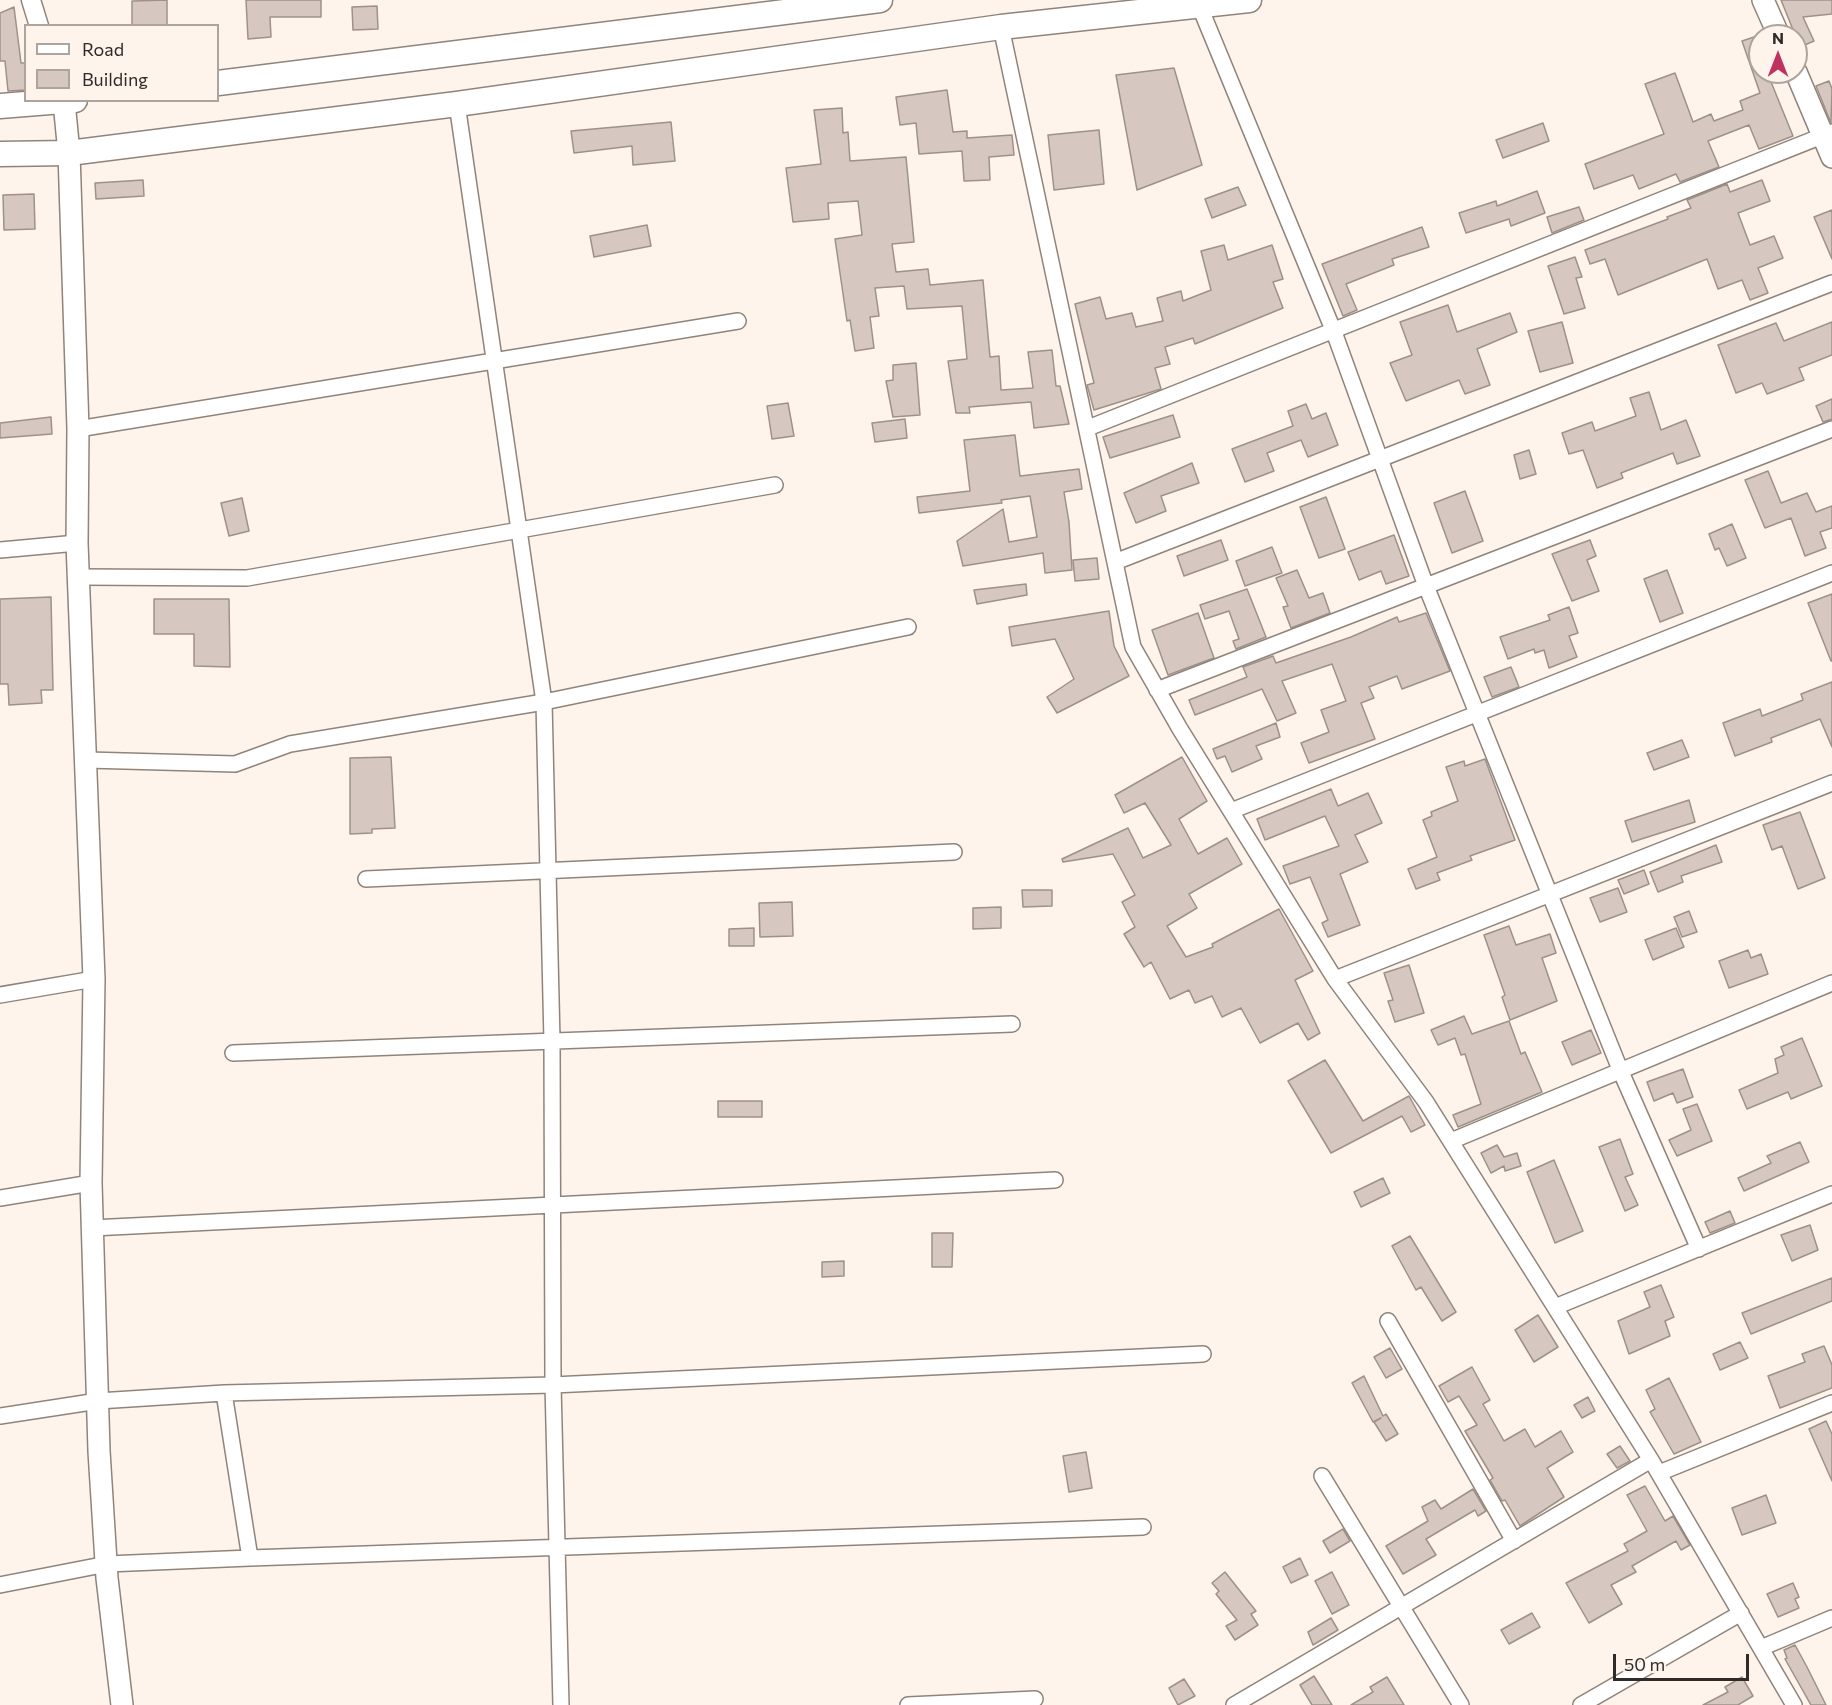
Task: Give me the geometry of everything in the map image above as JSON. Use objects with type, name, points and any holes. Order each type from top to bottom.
[{"type":"main road","points":[[219,83],[880,0]]},
{"type":"main road","points":[[0,154],[69,153],[457,104],[1001,27],[1198,3],[1249,0]]},
{"type":"main road","points":[[1763,0],[1774,24]]},
{"type":"main road","points":[[1802,84],[1828,134],[1832,157]]},
{"type":"main road","points":[[0,106],[54,102]]},
{"type":"main road","points":[[67,102],[78,429],[77,543],[94,979],[92,1228],[106,1564],[122,1705]]},
{"type":"street","points":[[31,0],[38,24]]},
{"type":"street","points":[[1198,3],[1334,332],[1426,586],[1477,714],[1621,1072],[1699,1249]]},
{"type":"street","points":[[1001,27],[1133,647],[1157,690],[1335,979],[1426,1102],[1655,1466],[1794,1705]]},
{"type":"street","points":[[457,104],[544,702],[552,1041],[550,1207],[553,1385],[561,1705]]},
{"type":"street","points":[[1088,428],[1828,134]]},
{"type":"street","points":[[1115,562],[1832,283]]},
{"type":"street","points":[[78,429],[493,363],[738,321]]},
{"type":"street","points":[[1157,690],[1832,429]]},
{"type":"street","points":[[80,577],[247,578],[775,485]]},
{"type":"street","points":[[0,550],[77,543]]},
{"type":"street","points":[[1231,811],[1832,573]]},
{"type":"street","points":[[87,760],[235,764],[290,744],[544,702],[908,627]]},
{"type":"street","points":[[1335,979],[1832,783]]},
{"type":"street","points":[[366,879],[954,852]]},
{"type":"street","points":[[0,995],[94,979]]},
{"type":"street","points":[[1451,1141],[1832,983]]},
{"type":"street","points":[[233,1053],[1012,1024]]},
{"type":"street","points":[[92,1228],[550,1207],[1055,1180]]},
{"type":"street","points":[[0,1198],[91,1183]]},
{"type":"street","points":[[1555,1307],[1832,1194]]},
{"type":"street","points":[[1388,1321],[1514,1541]]},
{"type":"street","points":[[0,1416],[98,1401],[224,1393],[553,1385],[1203,1354]]},
{"type":"street","points":[[224,1393],[250,1558]]},
{"type":"street","points":[[1234,1705],[1514,1541],[1655,1466],[1832,1403]]},
{"type":"street","points":[[1322,1476],[1461,1705]]},
{"type":"street","points":[[0,1585],[106,1564],[1143,1527]]},
{"type":"street","points":[[1581,1705],[1740,1613]]},
{"type":"street","points":[[1761,1648],[1832,1618]]},
{"type":"street","points":[[908,1705],[1035,1699]]},
{"type":"building","points":[[167,0],[167,24],[132,24],[132,1]]},
{"type":"building","points":[[246,0],[321,0],[321,17],[270,17],[271,37],[248,39]]},
{"type":"building","points":[[1781,0],[1832,0],[1832,14],[1803,17],[1806,24],[1791,24]]},
{"type":"building","points":[[377,6],[378,29],[353,30],[352,7]]},
{"type":"building","points":[[14,7],[21,63],[24,63],[24,90],[8,91],[5,61],[0,61],[0,13]]},
{"type":"building","points":[[1808,28],[1814,41],[1808,44]]},
{"type":"building","points":[[1748,39],[1748,58],[1742,41]]},
{"type":"building","points":[[1174,68],[1202,165],[1137,190],[1116,75]]},
{"type":"building","points":[[1675,73],[1693,122],[1711,114],[1714,121],[1743,110],[1740,101],[1760,93],[1757,84],[1772,84],[1793,136],[1759,149],[1749,125],[1708,141],[1719,167],[1680,182],[1676,174],[1639,189],[1633,175],[1594,189],[1585,164],[1664,134],[1645,84]]},
{"type":"building","points":[[1829,81],[1832,89],[1831,123],[1816,86]]},
{"type":"building","points":[[947,90],[953,132],[967,131],[967,138],[1012,135],[1014,155],[989,157],[990,180],[964,181],[962,151],[919,154],[916,123],[900,125],[896,97]]},
{"type":"building","points":[[842,108],[843,133],[848,132],[850,161],[906,157],[914,242],[892,244],[896,272],[928,269],[930,285],[983,280],[990,357],[999,356],[1001,390],[1033,388],[1028,352],[1052,350],[1056,386],[1060,386],[1069,424],[1034,428],[1031,402],[969,407],[970,413],[956,413],[948,361],[967,359],[962,306],[907,309],[904,286],[875,288],[879,316],[870,317],[874,348],[855,351],[850,320],[847,321],[835,239],[862,235],[858,201],[828,203],[829,219],[793,222],[786,168],[821,164],[814,110]]},
{"type":"building","points":[[671,122],[675,161],[633,165],[632,146],[574,153],[571,131]]},
{"type":"building","points":[[1543,123],[1549,141],[1503,158],[1496,140]]},
{"type":"building","points":[[1099,130],[1104,184],[1054,190],[1048,135]]},
{"type":"building","points":[[143,180],[144,196],[96,199],[95,183]]},
{"type":"building","points":[[1762,180],[1770,201],[1738,213],[1750,245],[1774,236],[1783,258],[1758,268],[1768,293],[1750,300],[1742,280],[1718,289],[1707,259],[1618,295],[1605,259],[1590,264],[1585,250],[1691,208],[1687,200],[1727,184],[1730,192]]},
{"type":"building","points":[[1238,187],[1246,205],[1212,218],[1205,199]]},
{"type":"building","points":[[1537,191],[1545,213],[1511,226],[1509,219],[1466,233],[1459,213],[1496,201],[1497,206]]},
{"type":"building","points":[[34,194],[35,229],[4,230],[3,195]]},
{"type":"building","points":[[1579,207],[1584,220],[1552,233],[1547,217]]},
{"type":"building","points":[[1832,210],[1832,259],[1814,217]]},
{"type":"building","points":[[647,225],[651,246],[594,257],[590,236]]},
{"type":"building","points":[[1422,227],[1429,247],[1392,259],[1394,265],[1346,284],[1357,310],[1343,316],[1322,264]]},
{"type":"building","points":[[1224,245],[1228,260],[1272,245],[1283,279],[1273,282],[1283,308],[1195,344],[1193,338],[1165,347],[1170,364],[1155,368],[1161,389],[1094,410],[1087,385],[1094,383],[1075,304],[1100,297],[1106,319],[1132,313],[1136,327],[1163,321],[1157,298],[1181,291],[1183,301],[1211,290],[1201,251]]},
{"type":"building","points":[[1575,257],[1582,277],[1576,278],[1585,308],[1564,314],[1548,266]]},
{"type":"building","points":[[1448,305],[1457,332],[1510,313],[1517,332],[1477,349],[1490,385],[1465,394],[1459,380],[1406,401],[1390,363],[1412,355],[1400,322]]},
{"type":"building","points":[[1562,322],[1573,363],[1540,372],[1528,331]]},
{"type":"building","points":[[1832,322],[1832,355],[1799,368],[1804,380],[1767,394],[1762,383],[1736,393],[1718,345],[1776,323],[1784,341]]},
{"type":"building","points":[[916,363],[920,415],[893,417],[886,381],[893,380],[893,365]]},
{"type":"building","points":[[1649,392],[1661,430],[1686,420],[1700,456],[1677,464],[1673,453],[1621,473],[1623,478],[1597,488],[1583,450],[1569,454],[1562,433],[1592,422],[1595,431],[1636,416],[1630,398]]},
{"type":"building","points":[[1832,399],[1832,419],[1823,422],[1816,406]]},
{"type":"building","points":[[788,403],[794,436],[772,439],[767,406]]},
{"type":"building","points":[[1306,404],[1312,419],[1326,413],[1338,445],[1308,457],[1301,440],[1267,453],[1274,471],[1245,482],[1232,449],[1293,426],[1288,411]]},
{"type":"building","points":[[1173,415],[1180,437],[1110,458],[1103,437]]},
{"type":"building","points":[[51,417],[52,434],[0,438],[0,423]]},
{"type":"building","points":[[905,419],[907,438],[875,442],[872,423]]},
{"type":"building","points":[[1015,435],[1020,476],[1079,469],[1082,489],[1064,492],[1069,522],[1072,570],[1045,573],[1043,553],[963,566],[957,541],[1003,509],[1009,542],[1037,537],[1030,496],[1001,500],[1002,503],[919,513],[917,497],[970,491],[964,440]]},
{"type":"building","points":[[1529,450],[1536,474],[1520,479],[1514,455]]},
{"type":"building","points":[[1192,463],[1199,483],[1161,496],[1166,511],[1136,523],[1124,493]]},
{"type":"building","points":[[1768,471],[1781,503],[1807,493],[1816,512],[1832,506],[1832,528],[1820,532],[1826,548],[1805,556],[1791,518],[1765,528],[1745,480]]},
{"type":"building","points":[[1465,491],[1483,541],[1452,553],[1434,503]]},
{"type":"building","points":[[1326,497],[1345,549],[1319,558],[1300,507]]},
{"type":"building","points":[[242,498],[249,531],[229,536],[221,503]]},
{"type":"building","points":[[1732,524],[1746,558],[1727,566],[1719,548],[1715,550],[1709,534]]},
{"type":"building","points":[[1394,535],[1409,576],[1386,584],[1381,571],[1359,580],[1348,552]]},
{"type":"building","points":[[1221,540],[1228,560],[1184,576],[1177,556]]},
{"type":"building","points":[[1590,540],[1596,556],[1587,560],[1599,591],[1572,601],[1552,554]]},
{"type":"building","points":[[1272,547],[1282,573],[1245,586],[1236,561]]},
{"type":"building","points":[[1097,558],[1099,579],[1075,581],[1073,560]]},
{"type":"building","points":[[1297,570],[1309,598],[1323,593],[1330,613],[1291,628],[1283,607],[1288,606],[1276,578]]},
{"type":"building","points":[[1667,570],[1683,613],[1660,622],[1644,579]]},
{"type":"building","points":[[1026,584],[1027,595],[977,604],[974,590]]},
{"type":"building","points":[[1247,589],[1266,637],[1236,649],[1233,641],[1239,639],[1229,611],[1205,619],[1200,605]]},
{"type":"building","points":[[1832,594],[1832,661],[1831,661],[1808,603]]},
{"type":"building","points":[[51,597],[53,690],[41,690],[42,703],[9,705],[8,684],[0,684],[0,599]]},
{"type":"building","points":[[154,599],[229,599],[230,667],[194,666],[194,634],[154,634]]},
{"type":"building","points":[[1569,607],[1578,633],[1569,636],[1577,657],[1549,668],[1544,650],[1535,653],[1534,649],[1508,659],[1500,637],[1550,620],[1548,615]]},
{"type":"building","points":[[1109,611],[1114,646],[1129,676],[1057,713],[1047,697],[1074,679],[1055,639],[1012,646],[1009,627]]},
{"type":"building","points":[[1198,613],[1214,658],[1168,675],[1152,630]]},
{"type":"building","points":[[1426,613],[1450,671],[1402,689],[1397,676],[1369,687],[1374,698],[1361,703],[1375,739],[1309,763],[1301,743],[1329,732],[1321,710],[1346,701],[1332,664],[1282,681],[1296,713],[1277,721],[1262,689],[1195,715],[1189,700],[1247,677],[1243,667],[1273,656],[1276,663],[1351,637],[1397,617],[1399,622]]},
{"type":"building","points":[[1511,667],[1519,687],[1492,697],[1484,677]]},
{"type":"building","points":[[1832,682],[1832,747],[1820,719],[1771,738],[1772,742],[1735,756],[1723,723],[1760,709],[1762,716],[1803,700],[1801,694]]},
{"type":"building","points":[[1276,723],[1280,737],[1256,746],[1262,759],[1232,772],[1225,756],[1217,759],[1213,749]]},
{"type":"building","points":[[1682,740],[1689,757],[1654,770],[1647,753]]},
{"type":"building","points":[[391,757],[395,828],[372,829],[372,833],[350,834],[350,758]]},
{"type":"building","points":[[1182,757],[1207,801],[1179,819],[1198,854],[1227,838],[1242,864],[1189,894],[1197,908],[1167,926],[1186,957],[1213,947],[1212,944],[1279,909],[1313,971],[1295,980],[1320,1033],[1308,1040],[1298,1023],[1260,1043],[1241,1008],[1222,1017],[1212,996],[1195,1003],[1189,990],[1170,999],[1151,962],[1144,967],[1124,934],[1135,927],[1122,902],[1135,895],[1113,854],[1063,862],[1062,859],[1128,828],[1143,858],[1171,845],[1145,803],[1124,813],[1115,795]]},
{"type":"building","points":[[1485,759],[1515,840],[1470,856],[1472,860],[1437,873],[1440,880],[1416,889],[1408,869],[1437,857],[1423,820],[1432,816],[1431,812],[1458,801],[1446,767],[1464,761],[1465,766]]},
{"type":"building","points":[[1331,789],[1338,806],[1368,793],[1382,823],[1355,835],[1368,862],[1340,874],[1360,925],[1328,937],[1322,923],[1328,920],[1310,877],[1290,884],[1283,866],[1339,846],[1325,816],[1265,840],[1257,819]]},
{"type":"building","points":[[1689,800],[1695,822],[1632,842],[1625,821]]},
{"type":"building","points":[[1800,812],[1825,878],[1798,889],[1782,846],[1772,850],[1763,825]]},
{"type":"building","points":[[1716,845],[1722,862],[1681,876],[1683,882],[1658,892],[1650,872]]},
{"type":"building","points":[[1644,870],[1649,884],[1624,894],[1618,880]]},
{"type":"building","points":[[1618,888],[1627,912],[1600,922],[1590,898]]},
{"type":"building","points":[[1022,890],[1052,890],[1052,906],[1023,907]]},
{"type":"building","points":[[792,902],[793,936],[760,937],[759,903]]},
{"type":"building","points":[[1001,907],[1001,928],[973,929],[973,908]]},
{"type":"building","points":[[1689,911],[1697,932],[1682,937],[1674,917]]},
{"type":"building","points":[[1509,926],[1516,945],[1550,934],[1556,953],[1542,958],[1557,1001],[1510,1020],[1502,997],[1505,995],[1484,935]]},
{"type":"building","points":[[754,928],[754,946],[729,946],[729,929]]},
{"type":"building","points":[[1676,928],[1684,947],[1653,960],[1645,940]]},
{"type":"building","points":[[1748,950],[1751,958],[1761,954],[1768,974],[1729,988],[1719,961]]},
{"type":"building","points":[[1409,965],[1424,1013],[1395,1022],[1388,1001],[1393,1000],[1384,973]]},
{"type":"building","points":[[1464,1016],[1472,1034],[1509,1021],[1521,1054],[1525,1052],[1542,1092],[1458,1127],[1453,1115],[1481,1104],[1465,1054],[1461,1055],[1455,1038],[1438,1045],[1431,1030]]},
{"type":"building","points":[[1591,1030],[1601,1053],[1572,1065],[1562,1042]]},
{"type":"building","points":[[1802,1038],[1822,1086],[1791,1099],[1788,1092],[1747,1109],[1739,1090],[1778,1073],[1775,1059],[1784,1055],[1781,1047]]},
{"type":"building","points":[[1325,1060],[1363,1121],[1409,1096],[1425,1125],[1411,1132],[1402,1116],[1331,1153],[1288,1081]]},
{"type":"building","points":[[1683,1069],[1693,1097],[1677,1103],[1673,1093],[1654,1101],[1647,1082]]},
{"type":"building","points":[[718,1101],[762,1101],[762,1117],[718,1117]]},
{"type":"building","points":[[1697,1104],[1712,1141],[1677,1156],[1669,1140],[1691,1130],[1683,1109]]},
{"type":"building","points":[[1620,1139],[1633,1174],[1625,1177],[1638,1205],[1625,1211],[1599,1147]]},
{"type":"building","points":[[1800,1142],[1809,1162],[1744,1191],[1738,1178],[1771,1163],[1767,1156]]},
{"type":"building","points":[[1497,1145],[1504,1157],[1517,1153],[1521,1166],[1505,1171],[1504,1166],[1491,1173],[1481,1153]]},
{"type":"building","points":[[1554,1160],[1583,1231],[1555,1243],[1527,1172]]},
{"type":"building","points":[[1383,1178],[1390,1193],[1361,1207],[1354,1192]]},
{"type":"building","points":[[1730,1211],[1735,1223],[1710,1233],[1705,1222]]},
{"type":"building","points":[[1810,1225],[1818,1250],[1792,1261],[1781,1235]]},
{"type":"building","points":[[932,1233],[953,1233],[952,1267],[932,1267]]},
{"type":"building","points":[[1410,1236],[1456,1312],[1442,1321],[1421,1287],[1416,1290],[1392,1246]]},
{"type":"building","points":[[844,1261],[844,1276],[822,1277],[822,1262]]},
{"type":"building","points":[[1832,1278],[1832,1301],[1751,1334],[1742,1313]]},
{"type":"building","points":[[1661,1285],[1674,1317],[1665,1321],[1670,1336],[1629,1354],[1618,1321],[1650,1307],[1644,1292]]},
{"type":"building","points":[[1538,1315],[1558,1347],[1534,1362],[1515,1330]]},
{"type":"building","points":[[1740,1342],[1748,1358],[1720,1370],[1713,1354]]},
{"type":"building","points":[[1824,1346],[1832,1365],[1832,1388],[1780,1408],[1768,1376],[1805,1362],[1802,1354]]},
{"type":"building","points":[[1390,1348],[1402,1369],[1386,1378],[1374,1357]]},
{"type":"building","points":[[1472,1367],[1490,1400],[1483,1404],[1504,1441],[1525,1429],[1535,1447],[1561,1431],[1573,1452],[1547,1468],[1564,1497],[1520,1526],[1505,1500],[1502,1501],[1490,1480],[1493,1478],[1465,1431],[1477,1425],[1459,1396],[1448,1402],[1439,1386]]},
{"type":"building","points":[[1364,1376],[1383,1416],[1386,1414],[1398,1434],[1386,1441],[1374,1422],[1381,1418],[1373,1422],[1352,1383]]},
{"type":"building","points":[[1669,1378],[1701,1442],[1674,1454],[1650,1412],[1655,1409],[1646,1390]]},
{"type":"building","points":[[1588,1397],[1595,1411],[1582,1418],[1574,1405]]},
{"type":"building","points":[[1826,1421],[1832,1434],[1832,1481],[1809,1429]]},
{"type":"building","points":[[1620,1446],[1630,1461],[1617,1468],[1607,1454]]},
{"type":"building","points":[[1086,1452],[1092,1488],[1069,1492],[1063,1456]]},
{"type":"building","points":[[1645,1486],[1665,1521],[1673,1516],[1690,1545],[1681,1550],[1676,1541],[1632,1566],[1636,1572],[1611,1585],[1622,1604],[1589,1623],[1566,1583],[1628,1551],[1624,1544],[1647,1531],[1627,1495]]},
{"type":"building","points":[[1473,1489],[1486,1511],[1478,1516],[1475,1510],[1426,1539],[1436,1555],[1403,1574],[1386,1546],[1428,1521],[1422,1507],[1435,1500],[1441,1509]]},
{"type":"building","points":[[1766,1495],[1776,1523],[1742,1535],[1732,1508]]},
{"type":"building","points":[[1343,1529],[1350,1541],[1330,1553],[1323,1541]]},
{"type":"building","points":[[1300,1558],[1308,1575],[1291,1583],[1283,1567]]},
{"type":"building","points":[[1225,1572],[1256,1611],[1251,1614],[1258,1625],[1235,1640],[1226,1626],[1237,1620],[1216,1594],[1219,1591],[1212,1583]]},
{"type":"building","points":[[1332,1572],[1349,1605],[1332,1614],[1315,1581]]},
{"type":"building","points":[[1793,1583],[1799,1597],[1795,1599],[1799,1608],[1778,1617],[1767,1594]]},
{"type":"building","points":[[1532,1613],[1540,1627],[1509,1644],[1501,1630]]},
{"type":"building","points":[[1331,1618],[1338,1630],[1313,1645],[1308,1632]]},
{"type":"building","points":[[1795,1645],[1826,1705],[1811,1705],[1785,1659],[1787,1658],[1784,1650]]},
{"type":"building","points":[[1314,1676],[1332,1705],[1312,1705],[1300,1685]]},
{"type":"building","points":[[1387,1677],[1404,1705],[1351,1705],[1373,1692],[1370,1687]]},
{"type":"building","points":[[1742,1677],[1753,1696],[1738,1705],[1703,1705],[1728,1692],[1725,1687]]},
{"type":"building","points":[[1184,1679],[1195,1696],[1178,1705],[1169,1688]]}]
